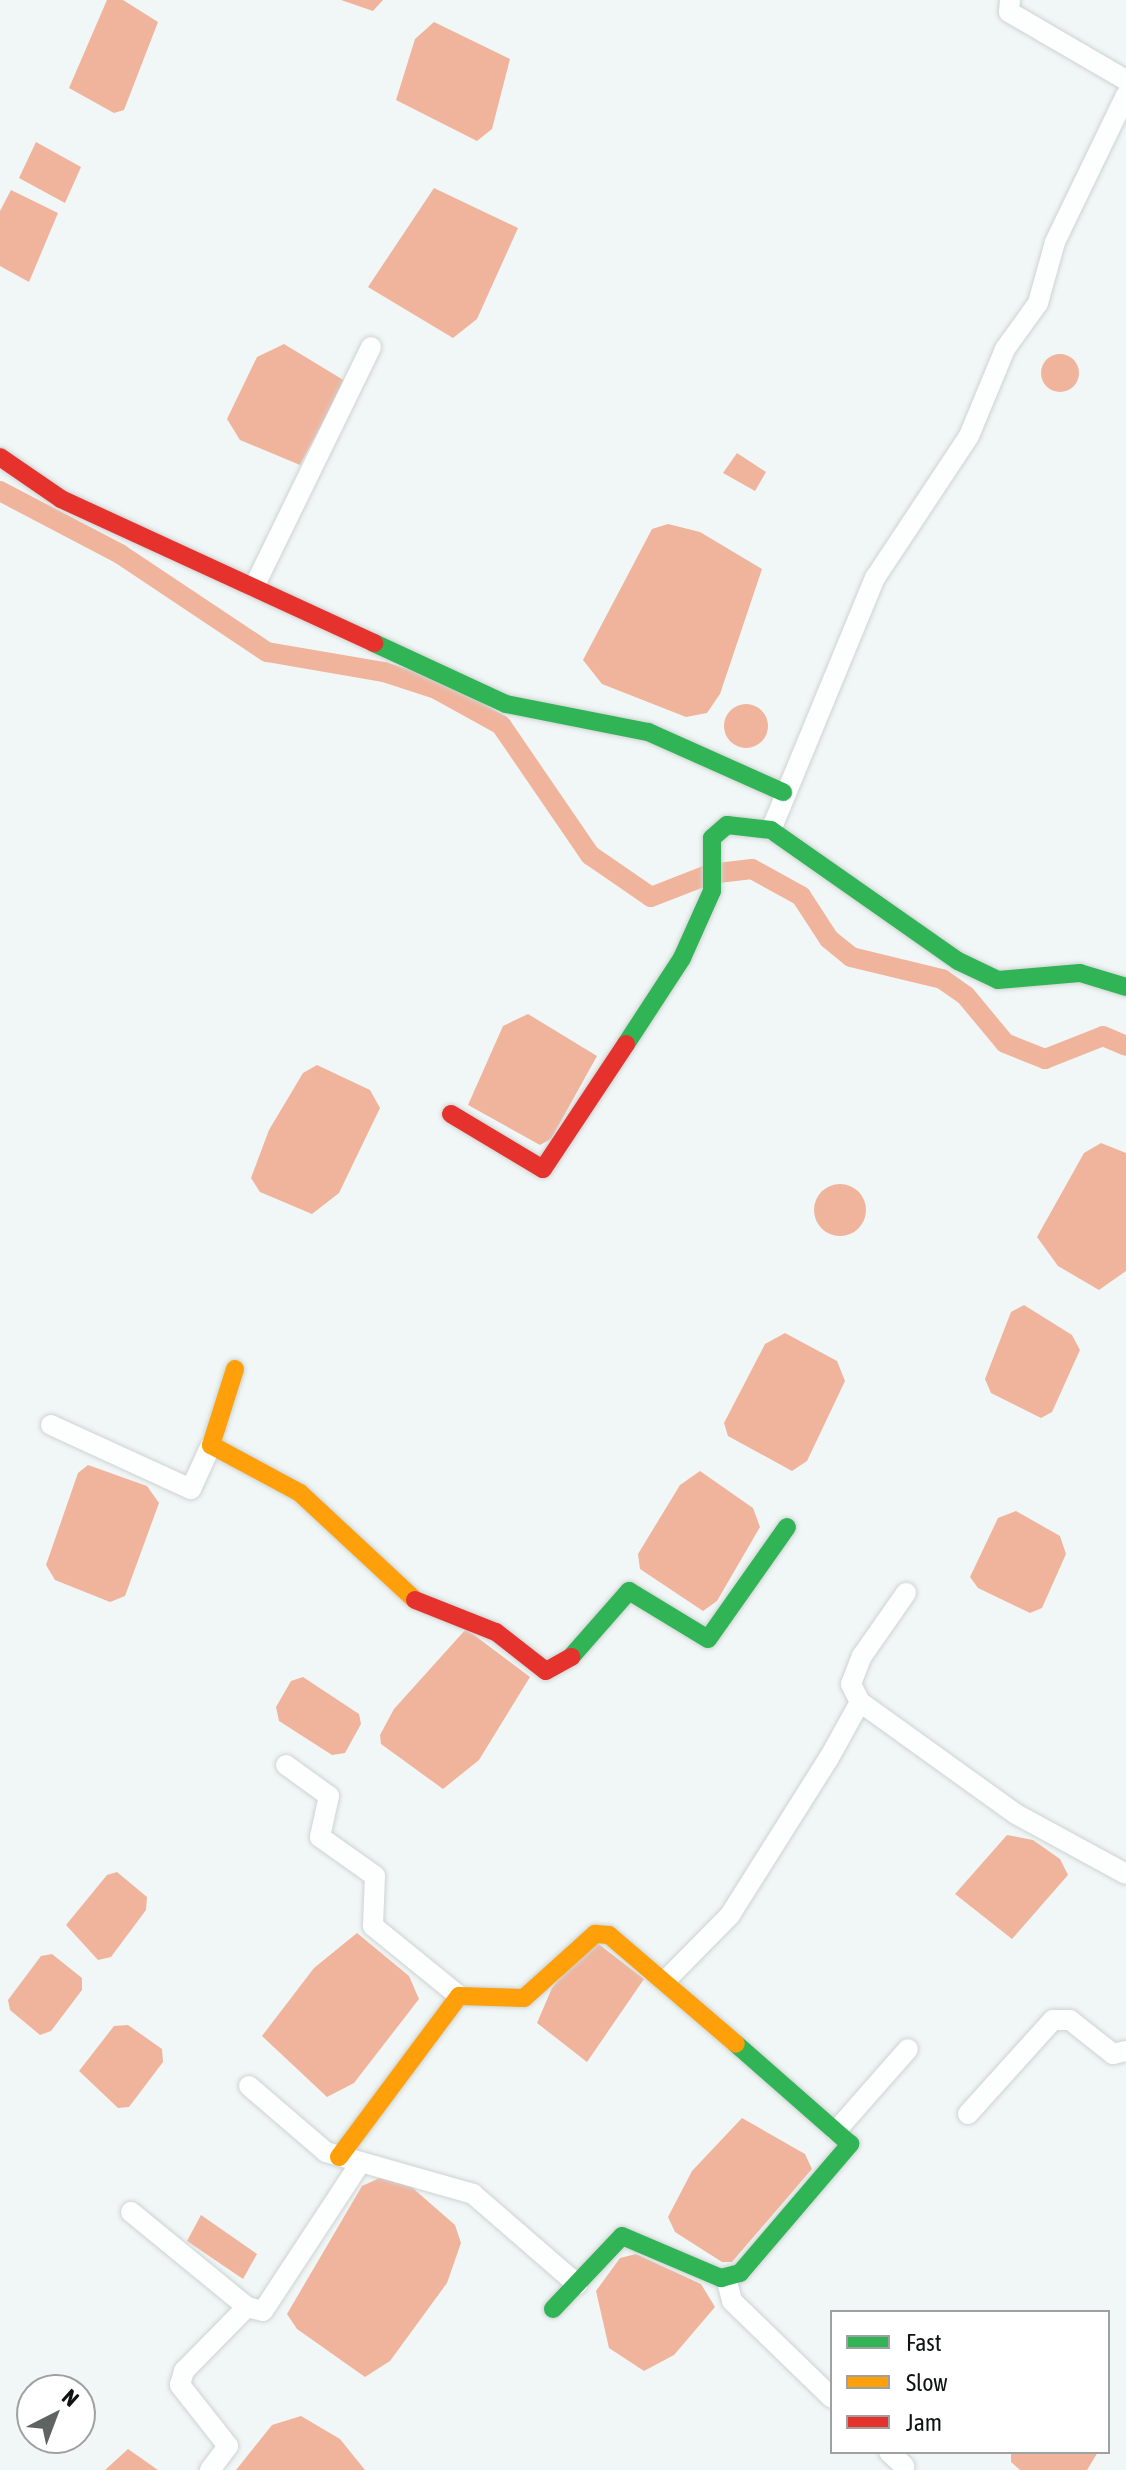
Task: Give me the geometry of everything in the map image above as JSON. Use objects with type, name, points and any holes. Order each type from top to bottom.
[{"type":"street","points":[[1010,0],[1009,12],[1126,80]]},
{"type":"street","points":[[771,830],[783,792],[875,578],[969,436],[1005,349],[1038,303],[1055,242],[1126,95]]},
{"type":"street","points":[[254,587],[371,347]]},
{"type":"street","points":[[0,457],[61,499],[506,704],[648,732],[783,792]]},
{"type":"street","points":[[451,1114],[543,1169],[682,958],[712,891],[712,838],[727,825],[771,830],[958,961],[998,980],[1080,973],[1126,987]]},
{"type":"street","points":[[51,1425],[191,1489],[211,1445],[235,1369]]},
{"type":"street","points":[[211,1445],[300,1493],[404,1596],[496,1632],[546,1671],[561,1668],[629,1591],[708,1639],[787,1527]]},
{"type":"street","points":[[906,1593],[862,1656],[851,1684],[860,1702],[1016,1814],[1126,1874]]},
{"type":"street","points":[[665,1981],[730,1915],[860,1702]]},
{"type":"street","points":[[286,1765],[329,1796],[320,1837],[375,1876],[373,1926],[459,1996],[524,1998],[595,1934],[609,1935],[850,2144],[750,2264],[726,2278]]},
{"type":"street","points":[[339,2157],[459,1996]]},
{"type":"street","points":[[968,2114],[1053,2020],[1070,2020],[1113,2054],[1126,2051]]},
{"type":"street","points":[[836,2131],[908,2049]]},
{"type":"street","points":[[249,2086],[339,2157],[359,2165],[408,2171],[473,2194],[577,2284]]},
{"type":"street","points":[[131,2212],[247,2307],[263,2311],[359,2165]]},
{"type":"street","points":[[553,2309],[622,2236],[726,2278]]},
{"type":"street","points":[[726,2278],[732,2301],[830,2396]]},
{"type":"street","points":[[210,2470],[228,2446],[180,2385],[184,2371],[247,2307]]},
{"type":"shaded area","points":[[107,0],[123,0],[158,22],[124,110],[114,113],[69,88]]},
{"type":"shaded area","points":[[341,0],[383,0],[373,11]]},
{"type":"shaded area","points":[[434,22],[510,59],[492,129],[477,141],[396,100],[415,39]]},
{"type":"shaded area","points":[[36,142],[81,167],[65,203],[19,178]]},
{"type":"shaded area","points":[[434,188],[518,228],[477,319],[453,338],[368,287]]},
{"type":"shaded area","points":[[11,190],[58,213],[29,282],[0,266],[0,211]]},
{"type":"shaded area","points":[[284,344],[345,381],[300,465],[240,440],[227,419],[257,357]]},
{"type":"shaded area","points":[[1060,354],[1074,359],[1079,373],[1074,387],[1060,392],[1046,387],[1041,373],[1046,359]]},
{"type":"shaded area","points":[[737,453],[766,472],[755,491],[723,473]]},
{"type":"shaded area","points":[[668,524],[700,532],[762,569],[720,694],[707,713],[686,717],[602,684],[583,660],[652,529]]},
{"type":"shaded area","points":[[746,704],[762,710],[768,726],[762,742],[746,748],[730,742],[724,726],[730,710]]},
{"type":"shaded area","points":[[528,1014],[597,1056],[551,1139],[540,1145],[468,1105],[503,1026]]},
{"type":"shaded area","points":[[317,1065],[370,1090],[380,1108],[339,1193],[312,1214],[260,1192],[251,1178],[269,1130],[303,1073]]},
{"type":"shaded area","points":[[1101,1143],[1126,1153],[1126,1271],[1099,1290],[1058,1266],[1037,1237],[1084,1153]]},
{"type":"shaded area","points":[[840,1184],[859,1191],[866,1210],[859,1229],[840,1236],[821,1229],[814,1210],[821,1191]]},
{"type":"shaded area","points":[[1024,1305],[1072,1335],[1080,1350],[1052,1412],[1041,1418],[991,1393],[985,1379],[1011,1312]]},
{"type":"shaded area","points":[[785,1333],[837,1361],[845,1381],[807,1461],[792,1471],[728,1436],[724,1423],[765,1344]]},
{"type":"shaded area","points":[[88,1465],[147,1486],[159,1503],[125,1596],[110,1602],[55,1580],[46,1565],[78,1473]]},
{"type":"shaded area","points":[[700,1471],[753,1508],[760,1527],[717,1601],[703,1611],[640,1569],[638,1554],[680,1485]]},
{"type":"shaded area","points":[[1016,1511],[1060,1536],[1066,1554],[1042,1608],[1030,1613],[978,1588],[970,1577],[998,1518]]},
{"type":"shaded area","points":[[466,1629],[530,1677],[479,1760],[443,1789],[381,1744],[380,1735],[394,1709]]},
{"type":"shaded area","points":[[303,1677],[359,1714],[361,1724],[345,1753],[332,1755],[279,1721],[276,1707],[291,1681]]},
{"type":"shaded area","points":[[1007,1835],[1033,1840],[1060,1859],[1068,1875],[1012,1939],[955,1894]]},
{"type":"shaded area","points":[[117,1872],[147,1897],[146,1910],[111,1957],[98,1960],[66,1925],[107,1875]]},
{"type":"shaded area","points":[[357,1933],[409,1976],[419,1999],[354,2083],[327,2097],[262,2036],[314,1968]]},
{"type":"shaded area","points":[[592,1939],[644,1979],[587,2062],[537,2023],[552,1988]]},
{"type":"shaded area","points":[[52,1954],[82,1978],[82,1990],[51,2031],[40,2035],[10,2010],[8,2000],[41,1956]]},
{"type":"shaded area","points":[[128,2025],[162,2049],[163,2062],[129,2107],[118,2108],[79,2071],[114,2026]]},
{"type":"shaded area","points":[[742,2118],[805,2154],[812,2169],[732,2262],[722,2262],[675,2232],[668,2217],[692,2171]]},
{"type":"shaded area","points":[[384,2176],[407,2183],[455,2225],[461,2243],[447,2283],[390,2361],[365,2377],[297,2329],[287,2314],[362,2186]]},
{"type":"shaded area","points":[[201,2215],[257,2254],[243,2279],[187,2241]]},
{"type":"shaded area","points":[[636,2254],[701,2284],[715,2307],[674,2355],[644,2371],[609,2348],[596,2291],[620,2258]]},
{"type":"shaded area","points":[[301,2416],[340,2439],[365,2470],[236,2470],[272,2425]]},
{"type":"shaded area","points":[[128,2449],[158,2470],[105,2470]]},
{"type":"shaded area","points":[[1011,2454],[1097,2454],[1087,2470],[1020,2470],[1011,2462]]},
{"type":"waterway","points":[[0,491],[120,554],[267,652],[384,672],[436,689],[501,725],[590,855],[651,897],[710,874],[752,869],[801,896],[829,939],[851,957],[942,979],[966,996],[1005,1043],[1045,1059],[1103,1036],[1126,1046]]},
{"type":"traffic: fast","points":[[374,643],[506,704],[648,732],[783,792]]},
{"type":"traffic: fast","points":[[626,1044],[682,958],[712,891],[712,838],[727,825],[771,830],[958,961],[998,980],[1080,973],[1126,987]]},
{"type":"traffic: fast","points":[[571,1657],[629,1591],[708,1639],[787,1527]]},
{"type":"traffic: fast","points":[[553,2309],[622,2236],[721,2278],[740,2273],[850,2144],[736,2044]]},
{"type":"traffic: slow","points":[[235,1369],[211,1445],[300,1493],[415,1600]]},
{"type":"traffic: slow","points":[[339,2157],[459,1996],[524,1998],[595,1934],[609,1935],[736,2044]]},
{"type":"traffic: jam","points":[[0,457],[61,499],[374,643]]},
{"type":"traffic: jam","points":[[451,1114],[543,1169],[626,1044]]},
{"type":"traffic: jam","points":[[415,1600],[496,1632],[546,1671],[571,1657]]}]
